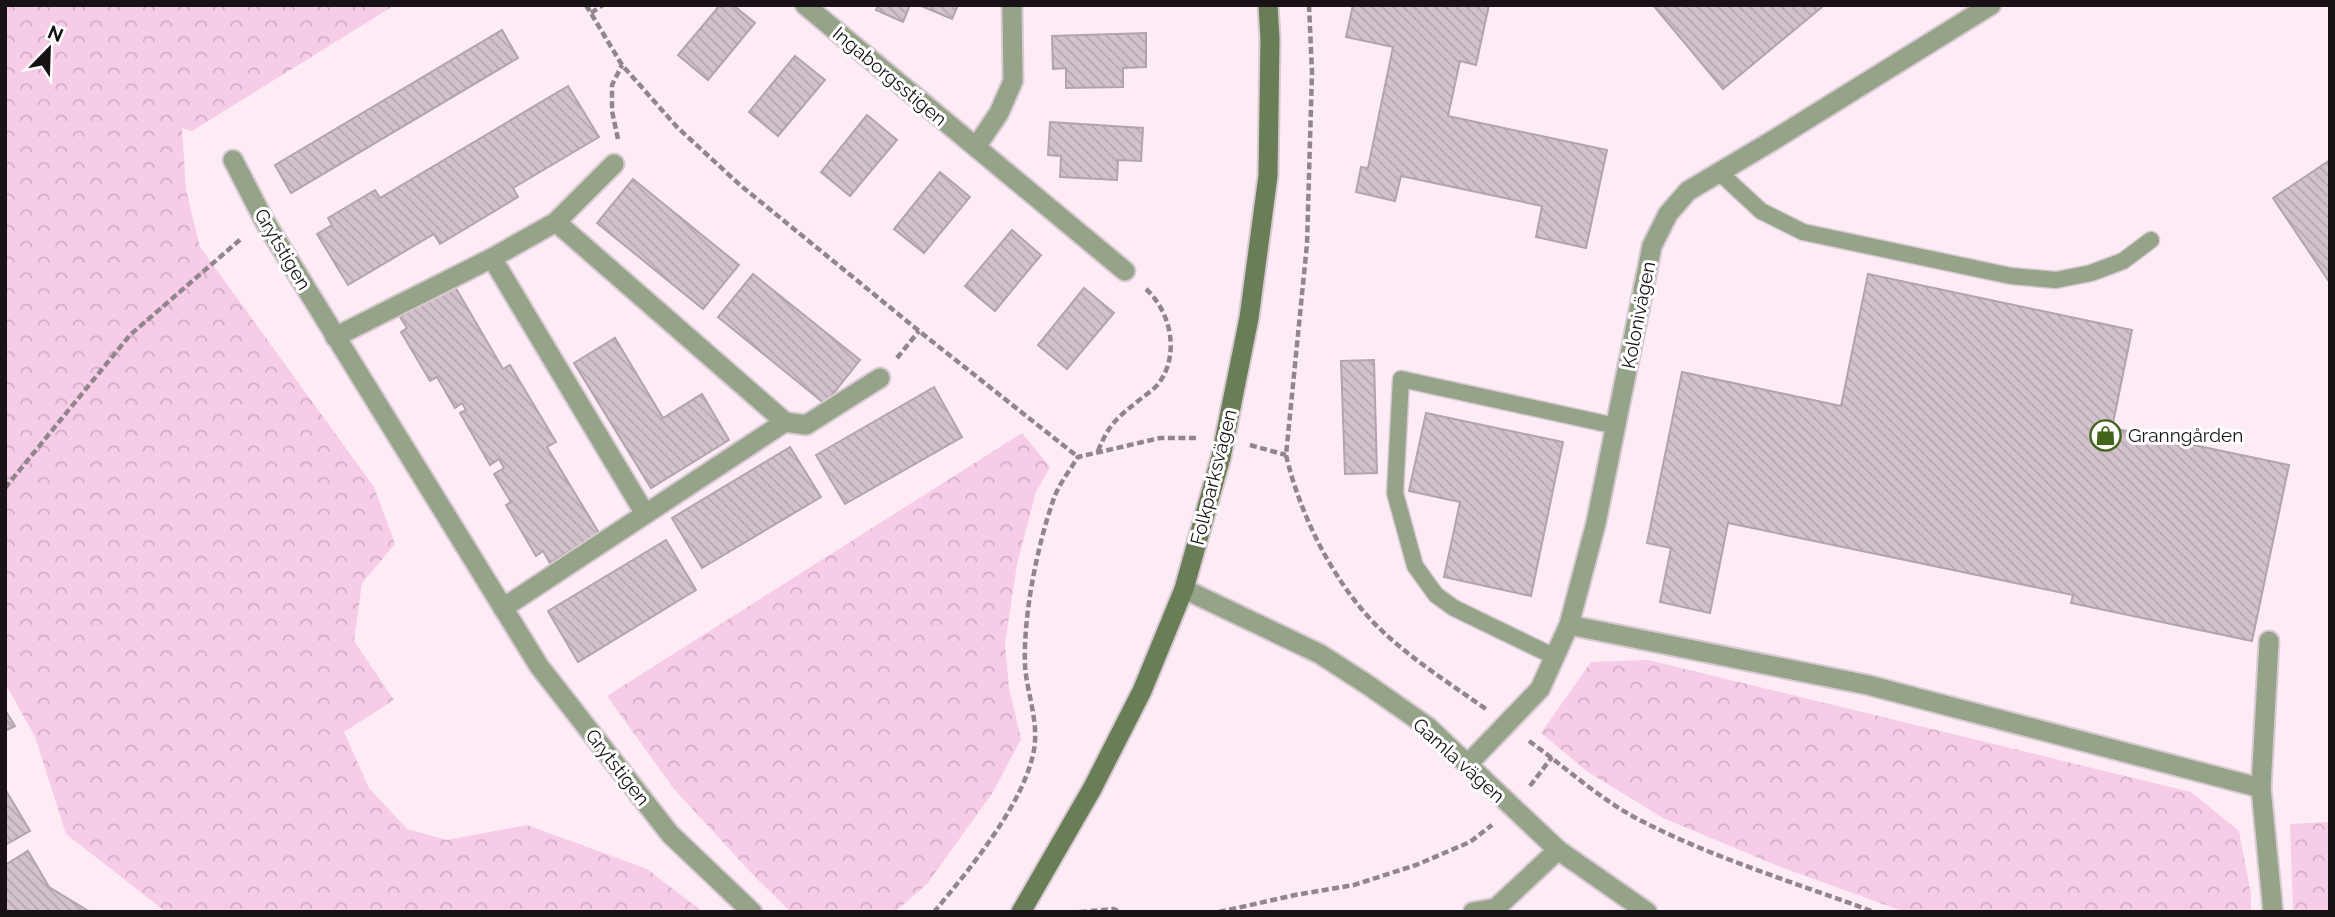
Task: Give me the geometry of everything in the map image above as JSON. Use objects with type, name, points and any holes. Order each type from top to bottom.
[{"type":"main road","name":"Folkparksvägen","points":[[1021,912],[1092,789],[1142,691],[1184,589],[1221,457],[1249,318],[1268,176],[1268,5]]},
{"type":"street","name":"Ingaborgsstigen","points":[[805,5],[1125,271]]},
{"type":"street","points":[[976,148],[999,113],[1013,81],[1012,5]]},
{"type":"street","name":"Kolonivägen","points":[[1467,765],[1540,689],[1569,625],[1595,523],[1652,246],[1668,214],[1688,191],[1991,5]]},
{"type":"street","name":"Grytstigen","points":[[233,160],[264,220],[540,666],[670,834],[752,912]]},
{"type":"street","points":[[335,337],[492,258],[556,222],[614,164]]},
{"type":"street","points":[[556,222],[785,422],[806,425],[880,378]]},
{"type":"street","points":[[492,258],[644,512]]},
{"type":"street","points":[[502,608],[644,512],[785,422]]},
{"type":"street","name":"Gamla vägen","points":[[1184,589],[1320,654],[1427,727],[1558,850],[1647,912]]},
{"type":"street","points":[[1569,625],[1868,685],[2261,788]]},
{"type":"street","points":[[2269,641],[2261,788],[2273,912]]},
{"type":"street","points":[[1473,912],[1496,908],[1558,850]]},
{"type":"lane","points":[[1719,172],[1761,211],[1803,232],[2011,276],[2056,280],[2091,273],[2123,261],[2151,240]]},
{"type":"lane","points":[[1553,656],[1454,608],[1436,595],[1415,566],[1395,493],[1401,379],[1616,426]]},
{"type":"path","points":[[586,5],[622,65],[677,127],[740,184],[1078,457]]},
{"type":"path","points":[[591,13],[603,5]]},
{"type":"path","points":[[1246,444],[1286,455],[1307,244],[1312,72],[1309,5]]},
{"type":"path","points":[[614,164],[618,133],[612,111],[612,85],[622,65]]},
{"type":"path","points":[[5,488],[130,335],[264,220]]},
{"type":"path","points":[[1098,452],[1108,427],[1158,385],[1168,367],[1171,338],[1166,315],[1153,296],[1125,271]]},
{"type":"path","points":[[934,912],[1001,824],[1027,774],[1034,749],[1034,721],[1025,665],[1030,600],[1041,541],[1055,496],[1078,457],[1160,438],[1199,438]]},
{"type":"path","points":[[1219,912],[1354,884],[1416,866],[1470,842],[1513,809],[1552,757]]},
{"type":"path","points":[[1080,912],[1114,909],[1120,912]]},
{"type":"green space","points":[[5,5],[395,5],[192,131],[182,128],[186,190],[200,247],[374,487],[395,544],[362,583],[354,641],[394,700],[344,732],[369,788],[407,829],[447,840],[527,825],[647,869],[703,912],[166,912],[66,834],[35,737],[5,683]]},
{"type":"green space","points":[[1022,433],[1050,467],[1036,492],[1017,564],[1005,644],[1009,688],[1021,739],[993,792],[927,884],[895,912],[791,912],[674,789],[607,696]]},
{"type":"green space","points":[[1648,660],[2191,792],[2239,831],[2251,895],[2251,912],[1905,912],[1778,866],[1663,818],[1588,772],[1541,733],[1591,662]]},
{"type":"green space","points":[[2330,822],[2330,912],[2293,912],[2290,824]]},
{"type":"building","points":[[720,5],[733,5],[755,23],[708,80],[678,55]]},
{"type":"building","points":[[878,5],[910,5],[903,22],[876,10]]},
{"type":"building","points":[[919,5],[958,5],[952,19]]},
{"type":"building","points":[[1353,5],[1489,5],[1476,65],[1460,61],[1448,116],[1607,150],[1586,248],[1536,237],[1542,206],[1401,176],[1395,201],[1356,192],[1361,167],[1368,168],[1393,47],[1346,37]]},
{"type":"building","points":[[1653,5],[1821,5],[1822,7],[1723,89]]},
{"type":"building","points":[[502,30],[518,58],[291,193],[275,165]]},
{"type":"building","points":[[1146,33],[1146,67],[1123,68],[1123,87],[1066,88],[1066,68],[1053,69],[1052,36]]},
{"type":"building","points":[[795,56],[825,80],[778,136],[749,112]]},
{"type":"building","points":[[568,86],[599,137],[513,188],[518,197],[440,244],[434,234],[348,285],[317,234],[332,225],[328,218],[375,190],[380,198]]},
{"type":"building","points":[[867,115],[897,140],[850,196],[821,172]]},
{"type":"building","points":[[1050,122],[1143,128],[1141,161],[1118,160],[1117,180],[1060,177],[1061,156],[1048,155]]},
{"type":"building","points":[[2330,160],[2330,283],[2273,198]]},
{"type":"building","points":[[940,172],[970,197],[924,253],[894,229]]},
{"type":"building","points":[[633,179],[739,265],[703,309],[597,223]]},
{"type":"building","points":[[1012,230],[1041,255],[995,311],[965,286]]},
{"type":"building","points":[[753,274],[860,360],[825,404],[718,317]]},
{"type":"building","points":[[1868,274],[2132,330],[2112,428],[2289,465],[2252,641],[2071,603],[2073,595],[1728,523],[1710,613],[1660,602],[1671,548],[1647,543],[1682,372],[1841,406]]},
{"type":"building","points":[[454,285],[503,369],[510,365],[556,442],[547,447],[599,533],[550,563],[543,551],[536,556],[506,505],[511,502],[494,474],[504,468],[499,459],[490,465],[460,413],[466,410],[462,403],[455,408],[437,377],[430,381],[401,332],[407,328],[400,317]]},
{"type":"building","points":[[1084,288],[1114,313],[1067,369],[1038,345]]},
{"type":"building","points":[[615,338],[663,418],[702,394],[729,440],[651,488],[574,363]]},
{"type":"building","points":[[1374,360],[1377,473],[1345,474],[1341,361]]},
{"type":"building","points":[[934,387],[962,437],[845,504],[816,455]]},
{"type":"building","points":[[1426,413],[1563,442],[1531,596],[1444,577],[1460,502],[1409,491]]},
{"type":"building","points":[[790,447],[821,497],[702,568],[672,518]]},
{"type":"building","points":[[666,540],[696,590],[578,662],[548,611]]},
{"type":"building","points":[[5,710],[15,726],[5,731]]},
{"type":"building","points":[[5,789],[30,831],[5,845]]},
{"type":"building","points":[[28,851],[49,887],[90,912],[5,912],[5,865]]},
{"type":"place","name":"Granngården","points":[[2105,435]]}]
